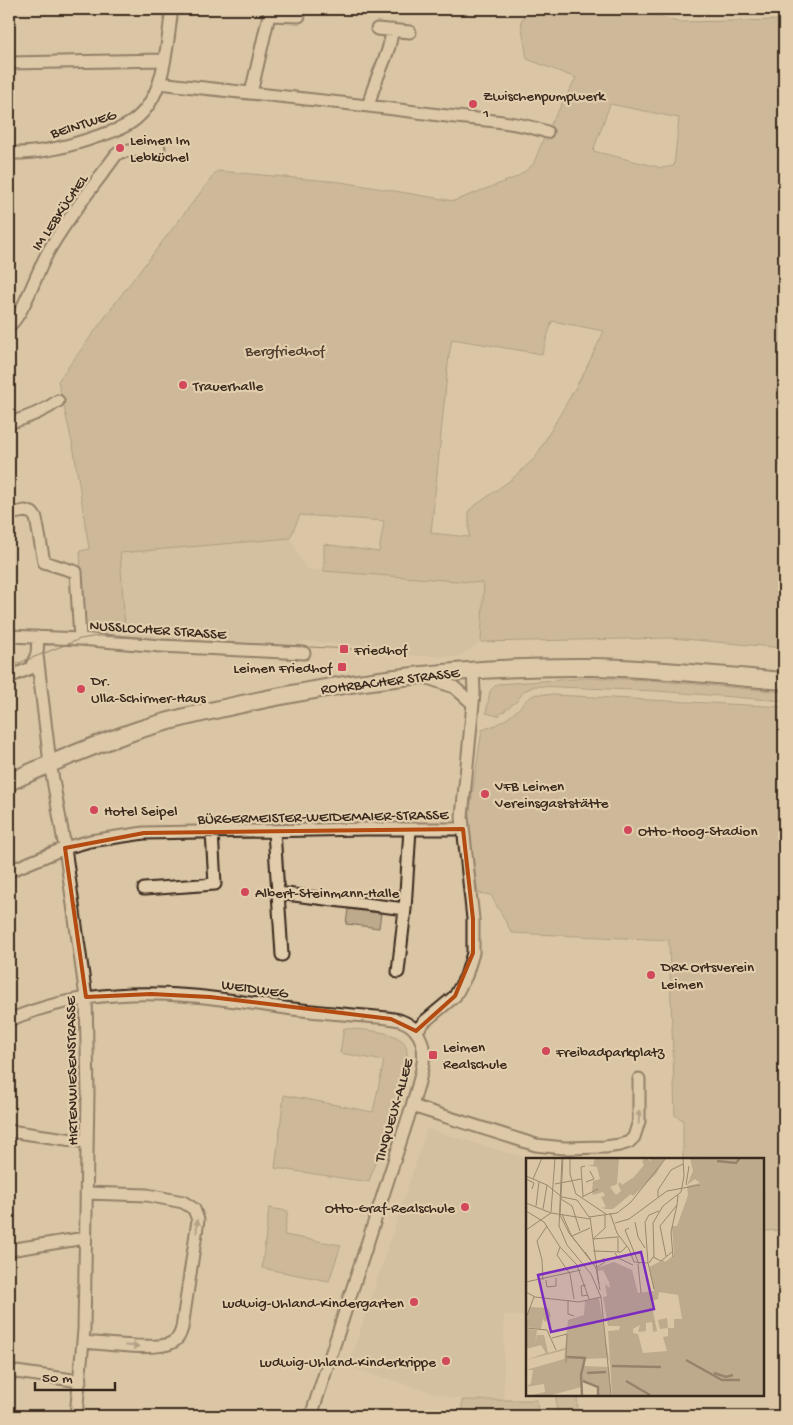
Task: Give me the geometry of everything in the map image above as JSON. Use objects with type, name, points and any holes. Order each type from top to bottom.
[{"type":"main road","name":"ROHRBACHER STRASSE","points":[[9,782],[50,763],[140,730],[238,705],[326,687],[418,675],[473,670],[591,667],[784,682]]},
{"type":"street","name":"BEINTWEG","points":[[9,153],[32,153],[49,150],[118,130],[136,120],[153,98],[159,83],[172,9]]},
{"type":"street","points":[[251,93],[264,15],[299,16]]},
{"type":"street","points":[[377,29],[410,32]]},
{"type":"street","points":[[369,105],[391,43],[392,30]]},
{"type":"street","points":[[9,63],[164,60]]},
{"type":"street","points":[[159,83],[369,105],[514,123],[548,132]]},
{"type":"street","name":"IM LEBKÜCHEL","points":[[9,326],[18,318],[38,271],[54,242],[116,155],[120,152],[158,148]]},
{"type":"street","points":[[9,423],[34,415],[58,401]]},
{"type":"street","points":[[9,514],[25,511],[32,513],[36,518],[44,562],[76,572],[80,639]]},
{"type":"street","name":"NUSSLOCHER STRASSE","points":[[9,636],[304,653]]},
{"type":"street","name":"HIRTENWIESENSTRASSE","points":[[38,638],[37,655],[50,763],[65,848],[86,997],[88,1057],[83,1342],[76,1416]]},
{"type":"street","points":[[9,677],[31,668],[37,655]]},
{"type":"street","points":[[416,1031],[425,1020],[455,996],[463,982],[473,954],[473,919],[462,817],[474,693],[473,670]]},
{"type":"street","points":[[418,675],[454,687],[472,703]]},
{"type":"street","points":[[398,972],[410,829]]},
{"type":"street","name":"BÜRGERMEISTER-WEIDEMAIER-STRASSE","points":[[9,871],[65,848],[90,841],[144,833],[463,829]]},
{"type":"street","points":[[274,830],[282,955]]},
{"type":"street","points":[[144,889],[215,884],[212,832]]},
{"type":"street","points":[[278,893],[404,908]]},
{"type":"street","name":"WEIDWEG","points":[[9,1020],[26,1013],[86,997],[151,994],[210,997],[391,1019],[407,1024],[416,1031]]},
{"type":"street","name":"TINQUEUX-ALLEE","points":[[311,1416],[412,1106],[424,1055],[422,1041],[416,1031]]},
{"type":"street","points":[[412,1106],[536,1145],[549,1147],[605,1147],[629,1142],[634,1137],[639,1122],[638,1079]]},
{"type":"street","points":[[9,1131],[87,1142]]},
{"type":"street","points":[[83,1342],[132,1346],[166,1345],[179,1337],[182,1328],[198,1220],[193,1208],[183,1202],[147,1195],[86,1193]]},
{"type":"street","points":[[9,1250],[85,1238]]},
{"type":"street","points":[[9,1371],[80,1382]]},
{"type":"highlighted area","points":[[463,829],[473,919],[473,953],[455,996],[416,1031],[391,1019],[210,997],[151,994],[86,997],[65,848],[144,833]]},
{"type":"shaded area","points":[[290,538],[306,569],[485,583],[481,642],[458,657],[393,655],[392,648],[301,641],[306,656],[236,657],[126,651],[119,553]]},
{"type":"shaded area","points":[[427,1129],[526,1158],[526,1317],[504,1315],[504,1399],[452,1398],[348,1367]]},
{"type":"green space","name":"Bergfriedhof","points":[[529,9],[651,9],[650,13],[678,22],[784,20],[784,442],[782,443],[780,467],[784,467],[784,648],[672,638],[481,642],[484,583],[324,571],[324,544],[379,552],[384,521],[300,515],[290,538],[120,553],[125,629],[83,627],[80,551],[89,549],[74,451],[58,381],[217,171],[341,182],[454,201],[517,177],[533,165],[545,135],[576,78],[527,59],[521,21]],"holes":[[[610,104],[679,118],[674,166],[662,168],[593,151]],[[552,321],[604,331],[585,371],[535,458],[512,479],[469,510],[469,537],[431,533],[452,339],[542,354]]]},
{"type":"green space","points":[[588,678],[648,680],[784,692],[784,701],[657,691],[535,686],[524,691],[517,701],[498,716],[486,713],[490,691],[497,684]]},
{"type":"green space","points":[[536,694],[784,707],[784,1230],[764,1231],[763,1158],[683,1158],[683,1120],[675,1115],[669,940],[512,933],[491,895],[478,893],[468,822],[482,730],[505,720]]},
{"type":"green space","points":[[348,909],[381,913],[379,928],[346,924]]},
{"type":"green space","points":[[344,1028],[386,1033],[401,1039],[407,1048],[407,1056],[391,1122],[369,1182],[275,1168],[284,1095],[373,1112],[384,1061],[340,1053]]},
{"type":"green space","points":[[269,1208],[288,1211],[284,1235],[341,1245],[329,1281],[262,1268]]},
{"type":"green space","points":[[556,1395],[577,1395],[578,1416],[557,1416]]},
{"type":"green space","points":[[462,1400],[537,1400],[538,1416],[462,1416]]},
{"type":"tram line","points":[[9,667],[80,639],[98,636],[388,651]]},
{"type":"place","name":"Zwischenpumpwerk 1","points":[[473,104]]},
{"type":"place","name":"Leimen Im Lebküchel","points":[[120,148]]},
{"type":"place","name":"Trauerhalle","points":[[183,385]]},
{"type":"place","name":"Friedhof","points":[[344,649]]},
{"type":"place","name":"Leimen Friedhof","points":[[342,667]]},
{"type":"place","name":"Dr. Ulla-Schirmer-Haus","points":[[81,689]]},
{"type":"place","name":"VFB Leimen Vereinsgaststätte","points":[[485,794]]},
{"type":"place","name":"Hotel Seipel","points":[[94,810]]},
{"type":"place","name":"Otto-Hoog-Stadion","points":[[628,830]]},
{"type":"place","name":"Albert-Steinmann-Halle","points":[[245,892]]},
{"type":"place","name":"DRK Ortsverein Leimen","points":[[651,975]]},
{"type":"place","name":"Freibadparkplatz","points":[[546,1051]]},
{"type":"place","name":"Leimen Realschule","points":[[433,1055]]},
{"type":"place","name":"Otto-Graf-Realschule","points":[[465,1207]]},
{"type":"place","name":"Ludwig-Uhland-Kindergarten","points":[[414,1302]]},
{"type":"place","name":"Ludwig-Uhland-Kinderkrippe","points":[[446,1361]]}]
